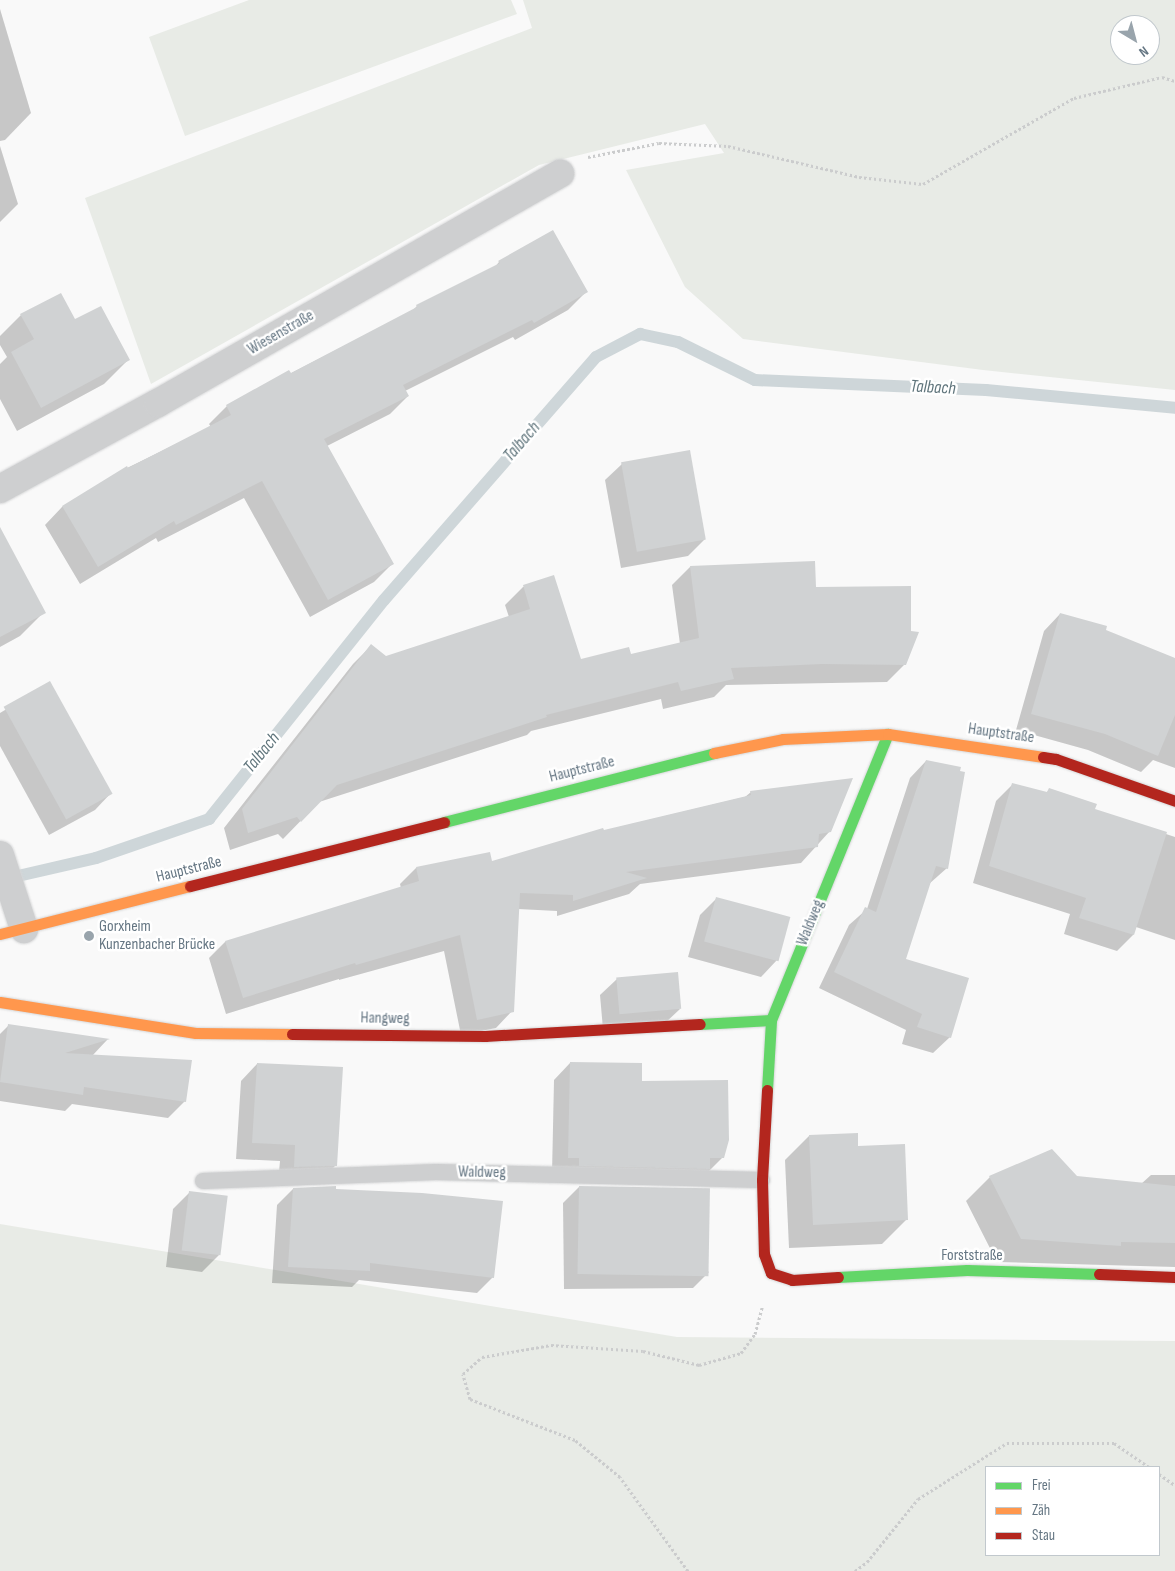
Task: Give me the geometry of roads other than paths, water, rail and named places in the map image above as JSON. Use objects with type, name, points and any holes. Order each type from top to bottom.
[{"type":"street","name":"Wiesenstraße","points":[[0,489],[158,403],[560,174]]},
{"type":"street","name":"Hauptstraße","points":[[12,931],[735,748],[783,738],[888,734],[1056,759],[1175,801]]},
{"type":"street","name":"Waldweg","points":[[771,1273],[764,1254],[762,1180],[771,1020],[888,734]]},
{"type":"street","points":[[0,855],[15,897],[12,931]]},
{"type":"street","name":"Hangweg","points":[[0,1002],[196,1033],[485,1036],[771,1020]]},
{"type":"street","name":"Forststraße","points":[[771,1273],[792,1280],[967,1270],[1175,1277]]},
{"type":"lane","name":"Waldweg","points":[[203,1181],[436,1172],[762,1180]]},
{"type":"waterway","name":"Talbach","points":[[5,879],[96,858],[209,819],[384,600],[596,357],[640,334],[678,342],[755,380],[986,390],[1175,408]]},
{"type":"place","name":"Gorxheim Kunzenbacher Brücke","points":[[89,936]]}]
